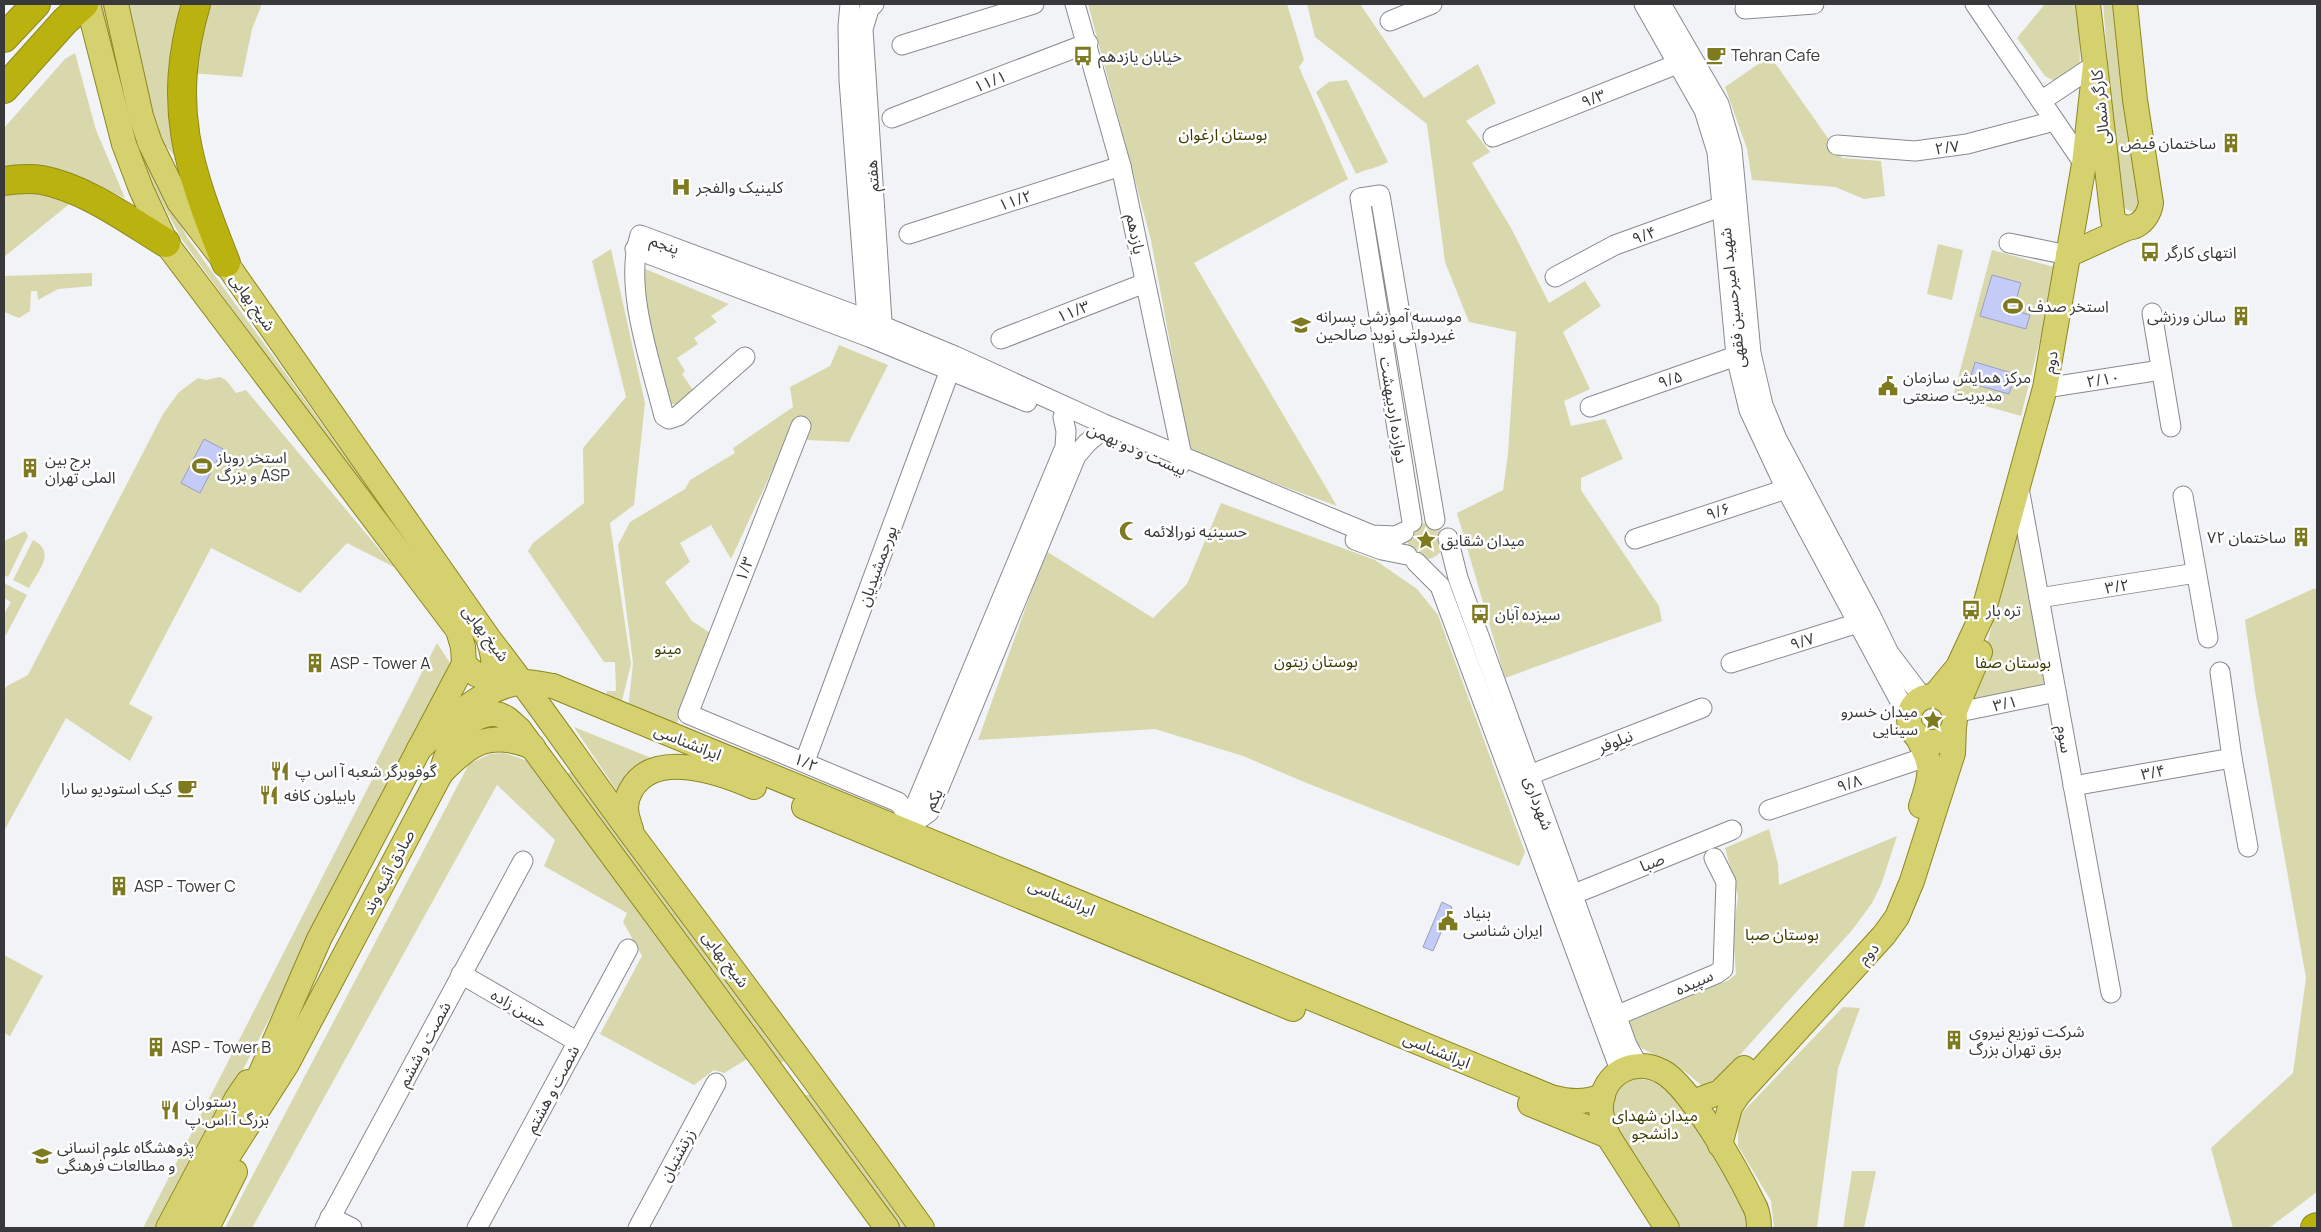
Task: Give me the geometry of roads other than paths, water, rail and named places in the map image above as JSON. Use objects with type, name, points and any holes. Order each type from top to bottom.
[{"type":"highway","points":[[4,38],[36,4]]},
{"type":"highway","points":[[196,4],[187,40],[182,73],[181,99],[184,132],[189,160],[226,263]]},
{"type":"highway","points":[[4,89],[74,12]]},
{"type":"highway","points":[[4,181],[23,178],[42,180],[58,185],[94,200],[166,243]]},
{"type":"main road","name":"شیخ بهایی","points":[[88,4],[124,144],[141,189],[166,243],[458,630],[464,647],[464,664]]},
{"type":"main road","name":"شیخ بهایی","points":[[116,4],[141,116],[150,143],[179,202],[226,263],[489,639],[523,682],[635,838],[809,1070],[922,1228]]},
{"type":"main road","name":"کارگر شمالی","points":[[2088,4],[2118,220]]},
{"type":"main road","points":[[2068,255],[2118,220],[2140,224],[2150,211],[2125,4]]},
{"type":"main road","name":"دوم","points":[[1929,697],[1958,667],[1983,613],[2045,388],[2084,164],[2095,65]]},
{"type":"main road","name":"دوم","points":[[1720,1145],[1730,1107],[1738,1095],[1884,935],[1897,917],[1912,880],[1953,753],[1954,720],[1982,647],[1983,613]]},
{"type":"main road","points":[[464,664],[475,674],[483,678],[489,676],[493,671],[494,663],[489,639]]},
{"type":"main road","name":"صادق آئینه وند","points":[[207,1228],[261,1122],[279,1056],[320,939],[464,664]]},
{"type":"main road","points":[[419,749],[461,711],[480,699],[523,682]]},
{"type":"main road","points":[[523,682],[519,694],[520,710],[537,742],[566,784],[569,796]]},
{"type":"main road","name":"ایرانشناسی","points":[[523,682],[553,686],[910,835],[1227,974],[1608,1136]]},
{"type":"main road","points":[[1912,726],[1926,741],[1933,742],[1946,737],[1954,720],[1945,700],[1929,697],[1913,707],[1912,726],[1928,756]]},
{"type":"main road","name":"صادق آئینه وند","points":[[186,1228],[279,1056],[345,953],[441,773],[457,756],[480,742],[502,738],[514,740],[537,753]]},
{"type":"main road","name":"شیخ بهایی","points":[[537,753],[887,1228]]},
{"type":"main road","name":"دوم","points":[[1692,1102],[1710,1097],[1727,1086],[1874,923],[1884,907],[1896,880],[1927,789],[1928,756]]},
{"type":"main road","name":"ایرانشناسی","points":[[635,838],[625,812],[628,796],[636,781],[650,772],[662,768],[676,767],[701,769],[727,776],[910,835]]},
{"type":"main road","points":[[320,939],[345,953]]},
{"type":"main road","name":"ایرانشناسی","points":[[1227,974],[1551,1097],[1571,1102],[1581,1102],[1603,1096]]},
{"type":"main road","name":"صادق آئینه وند","points":[[168,1228],[237,1098],[279,1056]]},
{"type":"main road","points":[[1661,1226],[1608,1136],[1601,1108],[1607,1083],[1629,1067],[1652,1067],[1664,1073],[1673,1079],[1692,1102],[1720,1145],[1754,1204],[1759,1228]]},
{"type":"main road","points":[[785,1088],[809,1070]]},
{"type":"street","name":"هفتم","points":[[850,4],[848,26],[849,80],[875,331]]},
{"type":"street","points":[[902,45],[1034,4]]},
{"type":"street","name":"یازدهم","points":[[1076,4],[1121,166],[1180,462]]},
{"type":"street","points":[[1390,21],[1432,4]]},
{"type":"street","name":"شهید امیرحسین فقهی","points":[[1644,4],[1719,104],[1732,149],[1731,205],[1744,354],[1793,485],[1864,619],[1912,726]]},
{"type":"street","name":"شهید امیرحسین فقهی","points":[[1662,4],[1686,61]]},
{"type":"street","points":[[1745,9],[1814,4]]},
{"type":"street","points":[[1977,5],[2084,164]]},
{"type":"street","name":"هفتم","points":[[868,6],[863,39],[875,331]]},
{"type":"street","name":"۱۱/۱","points":[[892,118],[1088,43]]},
{"type":"street","name":"۹/۳","points":[[1493,137],[1686,61]]},
{"type":"street","points":[[2041,101],[2095,65]]},
{"type":"street","name":"۲/۷","points":[[1837,145],[1915,151],[1967,144],[2054,121]]},
{"type":"street","name":"۱۱/۲","points":[[909,234],[1121,166]]},
{"type":"street","name":"دوازده اردیبهشت","points":[[1408,527],[1360,198],[1380,195],[1435,520]]},
{"type":"street","name":"۹/۴","points":[[1555,277],[1615,245],[1731,205]]},
{"type":"street","points":[[2009,243],[2068,255]]},
{"type":"street","name":"پنجم","points":[[745,357],[678,416],[670,420],[664,416],[634,291],[635,249],[875,331]]},
{"type":"street","name":"۱۱/۳","points":[[1001,339],[1145,283]]},
{"type":"street","points":[[2152,313],[2170,427]]},
{"type":"street","name":"بیست و دو بهمن","points":[[875,331],[950,370],[1063,417],[1372,534],[1396,536],[1408,527]]},
{"type":"street","name":"بیست و دو بهمن","points":[[875,331],[1382,550],[1412,558]]},
{"type":"street","name":"۹/۵","points":[[1590,407],[1744,354]]},
{"type":"street","name":"پورجمشیدیان","points":[[805,761],[950,370]]},
{"type":"street","name":"۲/۱۰","points":[[2045,388],[2161,370]]},
{"type":"street","name":"یکم","points":[[910,835],[914,809],[1065,447],[1066,432],[1063,417]]},
{"type":"street","name":"۱/۳","points":[[688,714],[801,426]]},
{"type":"street","name":"یکم","points":[[910,835],[928,812],[1076,456],[1100,432]]},
{"type":"street","name":"سوم","points":[[2018,484],[2111,993]]},
{"type":"street","name":"۹/۶","points":[[1635,539],[1793,485]]},
{"type":"street","points":[[2183,496],[2208,638]]},
{"type":"street","points":[[1427,518],[1435,520],[1444,527],[1448,538],[1445,554],[1439,559],[1424,564],[1412,558],[1402,540],[1408,527],[1427,518]]},
{"type":"street","name":"شهرداری","points":[[1448,538],[1458,578],[1521,778],[1609,1019],[1627,1045],[1629,1067]]},
{"type":"street","name":"شهرداری","points":[[1412,558],[1440,586],[1521,778]]},
{"type":"street","name":"۳/۲","points":[[2039,598],[2196,574]]},
{"type":"street","name":"شهید امیرحسین فقهی","points":[[1864,619],[1889,653],[1929,697]]},
{"type":"street","name":"۹/۷","points":[[1731,664],[1864,619]]},
{"type":"street","points":[[2220,672],[2232,758],[2248,847]]},
{"type":"street","name":"۳/۱","points":[[1954,720],[2056,692]]},
{"type":"street","name":"نیلوفر","points":[[1521,778],[1702,708]]},
{"type":"street","name":"۱/۲","points":[[688,714],[805,761],[898,802],[910,835]]},
{"type":"street","name":"۹/۸","points":[[1770,810],[1928,756]]},
{"type":"street","name":"۳/۴","points":[[2073,786],[2232,758]]},
{"type":"street","name":"صبا","points":[[1565,898],[1732,830]]},
{"type":"street","name":"سپیده","points":[[1609,1019],[1716,974],[1722,969],[1726,882],[1714,858]]},
{"type":"street","name":"شصت و ششم","points":[[328,1223],[523,860]]},
{"type":"street","name":"شصت و هشتم","points":[[477,1228],[628,949]]},
{"type":"street","name":"حسن زاده","points":[[461,974],[578,1042]]},
{"type":"street","name":"زرتشتیان","points":[[638,1228],[716,1082]]},
{"type":"street","points":[[328,1223],[352,1228]]},
{"type":"water","points":[[1992,275],[2021,283],[2013,310],[2030,315],[2026,329],[1980,316]]},
{"type":"water","points":[[1975,362],[2015,374],[2009,394],[1969,383]]},
{"type":"water","name":"استخر روباز و بزرگ ASP","points":[[204,439],[223,449],[200,493],[181,483]]},
{"type":"water","points":[[1442,902],[1452,907],[1433,951],[1423,947]]},
{"type":"place","name":"Tehran Cafe","points":[[1716,55]]},
{"type":"place","name":"خیابان یازدهم","points":[[1083,56]]},
{"type":"place","name":"ساختمان فیض","points":[[2231,143]]},
{"type":"place","name":"کلینیک والفجر","points":[[681,187]]},
{"type":"place","name":"انتهای کارگر","points":[[2150,252]]},
{"type":"place","name":"استخر صدف","points":[[2013,306]]},
{"type":"place","name":"سالن ورزشی","points":[[2241,316]]},
{"type":"place","name":"موسسه آموزشی پسرانه غیردولتی نوید صالحین","points":[[1301,325]]},
{"type":"place","name":"مرکز همایش سازمان مدیریت صنعتی","points":[[1888,386]]},
{"type":"place","name":"استخر روباز و بزرگ ASP","points":[[202,466]]},
{"type":"place","name":"برج بین الملی تهران","points":[[30,468]]},
{"type":"place","name":"حسینیه نورالائمه","points":[[1129,531]]},
{"type":"place","name":"ساختمان ۷۲","points":[[2301,537]]},
{"type":"place","name":"میدان شقایق","points":[[1426,540]]},
{"type":"place","name":"تره بار","points":[[1971,610]]},
{"type":"place","name":"سیزده آبان","points":[[1480,614]]},
{"type":"place","name":"ASP - Tower A","points":[[315,663]]},
{"type":"place","name":"میدان خسرو سینایی","points":[[1933,720]]},
{"type":"place","name":"گوفوبرگر شعبه آ اس پ","points":[[280,771]]},
{"type":"place","name":"کیک استودیو سارا","points":[[187,788]]},
{"type":"place","name":"بابیلون کافه","points":[[269,795]]},
{"type":"place","name":"ASP - Tower C","points":[[119,886]]},
{"type":"place","name":"بنیاد ایران شناسی","points":[[1448,921]]},
{"type":"place","name":"شرکت توزیع نیروی برق تهران بزرگ","points":[[1954,1040]]},
{"type":"place","name":"ASP - Tower B","points":[[156,1047]]},
{"type":"place","name":"رستوران بزرگ آ.اس.پ","points":[[170,1110]]},
{"type":"place","name":"پژوهشگاه علوم انسانی و مطالعات فرهنگی","points":[[42,1156]]},
{"type":"park label","name":"بوستان ارغوان","points":[[1223,134]]},
{"type":"park label","name":"مینو","points":[[668,648]]},
{"type":"park label","name":"بوستان زیتون","points":[[1316,661]]},
{"type":"park label","name":"بوستان صفا","points":[[2013,662]]},
{"type":"park label","name":"بوستان صبا","points":[[1782,934]]},
{"type":"park label","name":"میدان شهدای دانشجو","points":[[1655,1124]]}]
